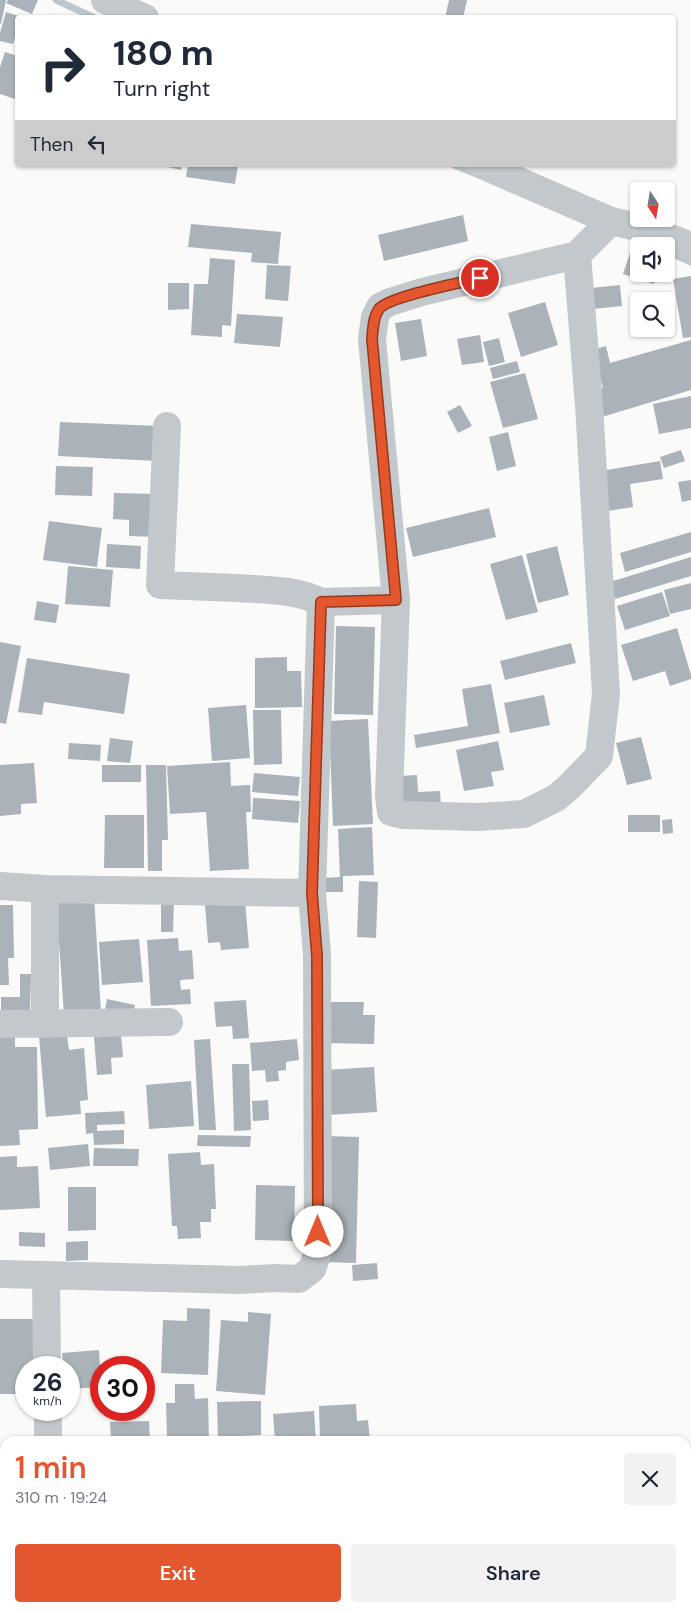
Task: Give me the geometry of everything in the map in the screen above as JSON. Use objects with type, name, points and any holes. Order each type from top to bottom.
[{"type":"street","points":[[105,0],[138,15]]},
{"type":"street","points":[[487,167],[610,221],[650,230],[691,246]]},
{"type":"street","points":[[577,254],[589,404],[606,694],[599,756],[570,787],[556,798],[524,814],[478,817],[404,815],[391,812],[389,796],[396,600],[372,339],[375,317],[380,307],[422,292],[577,254],[610,221]]},
{"type":"street","points":[[167,426],[160,585],[295,592],[321,602],[396,600]]},
{"type":"street","points":[[0,1274],[240,1280],[276,1278],[299,1280],[312,1269],[318,1252],[317,956],[312,893],[321,602]]},
{"type":"street","points":[[0,886],[45,889],[312,893]]},
{"type":"street","points":[[45,889],[45,1024]]},
{"type":"street","points":[[0,1024],[169,1022]]},
{"type":"street","points":[[46,1275],[47,1356]]},
{"type":"street","points":[[48,1421],[48,1436]]},
{"type":"building","points":[[0,0],[6,0],[1,24],[0,24]]},
{"type":"building","points":[[8,0],[38,0],[32,14],[6,3]]},
{"type":"building","points":[[449,0],[467,0],[464,15],[446,15]]},
{"type":"building","points":[[6,12],[16,15],[13,44],[0,41],[0,33]]},
{"type":"building","points":[[5,52],[15,55],[15,99],[0,94],[0,67]]},
{"type":"building","points":[[167,167],[182,167],[181,170]]},
{"type":"building","points":[[188,167],[238,167],[235,184],[186,177]]},
{"type":"building","points":[[463,215],[468,241],[384,261],[378,235]]},
{"type":"building","points":[[191,224],[281,232],[278,264],[251,262],[252,253],[188,247]]},
{"type":"building","points":[[630,253],[630,276],[623,274]]},
{"type":"building","points":[[210,258],[235,260],[231,326],[222,325],[222,337],[191,335],[194,284],[208,284]]},
{"type":"building","points":[[267,265],[291,266],[288,301],[265,299]]},
{"type":"building","points":[[691,276],[691,337],[683,338],[674,282],[675,279]]},
{"type":"building","points":[[168,283],[189,283],[189,309],[168,310]]},
{"type":"building","points":[[620,285],[622,306],[592,309],[591,288]]},
{"type":"building","points":[[545,302],[558,345],[521,357],[508,313]]},
{"type":"building","points":[[237,314],[283,317],[280,347],[234,343]]},
{"type":"building","points":[[421,319],[427,356],[401,361],[395,323]]},
{"type":"building","points":[[480,335],[484,362],[462,365],[457,339]]},
{"type":"building","points":[[499,338],[505,362],[489,366],[483,342]]},
{"type":"building","points":[[691,340],[691,390],[602,417],[595,391],[603,388],[592,350],[606,346],[610,363]]},
{"type":"building","points":[[517,361],[520,372],[493,379],[490,368]]},
{"type":"building","points":[[525,373],[538,419],[503,428],[490,382]]},
{"type":"building","points":[[691,396],[691,428],[659,434],[653,404]]},
{"type":"building","points":[[460,405],[472,426],[458,433],[447,412]]},
{"type":"building","points":[[60,422],[159,426],[157,461],[58,456]]},
{"type":"building","points":[[508,432],[516,466],[497,471],[489,437]]},
{"type":"building","points":[[681,450],[685,461],[664,468],[660,457]]},
{"type":"building","points":[[660,461],[663,479],[630,484],[633,507],[608,511],[601,471]]},
{"type":"building","points":[[56,466],[93,467],[92,496],[55,495]]},
{"type":"building","points":[[691,480],[691,500],[682,502],[678,482]]},
{"type":"building","points":[[114,493],[156,494],[155,537],[129,536],[129,520],[113,519]]},
{"type":"building","points":[[489,508],[496,537],[413,557],[406,528]]},
{"type":"building","points":[[49,521],[102,528],[97,567],[43,560]]},
{"type":"building","points":[[691,532],[691,552],[625,572],[620,553]]},
{"type":"building","points":[[107,544],[141,546],[140,569],[106,567]]},
{"type":"building","points":[[557,546],[569,595],[538,603],[526,554]]},
{"type":"building","points":[[522,555],[538,612],[506,620],[490,564]]},
{"type":"building","points":[[691,557],[691,576],[615,599],[610,582]]},
{"type":"building","points":[[68,566],[113,570],[110,607],[65,604]]},
{"type":"building","points":[[691,583],[691,609],[670,614],[664,590]]},
{"type":"building","points":[[662,592],[670,616],[625,630],[617,606]]},
{"type":"building","points":[[37,601],[59,605],[56,623],[34,620]]},
{"type":"building","points":[[336,626],[375,627],[373,715],[334,714]]},
{"type":"building","points":[[677,628],[691,679],[670,686],[665,671],[633,681],[621,645]]},
{"type":"building","points":[[0,642],[21,646],[6,724],[0,723]]},
{"type":"building","points":[[571,643],[576,663],[505,680],[500,661]]},
{"type":"building","points":[[287,657],[287,671],[301,671],[302,707],[255,708],[255,658]]},
{"type":"building","points":[[27,658],[130,674],[124,714],[44,702],[42,715],[18,712]]},
{"type":"building","points":[[491,684],[500,733],[416,748],[414,735],[468,726],[462,689]]},
{"type":"building","points":[[544,695],[550,725],[510,733],[504,703]]},
{"type":"building","points":[[246,705],[250,758],[212,761],[208,708]]},
{"type":"building","points":[[253,710],[281,710],[282,764],[254,765]]},
{"type":"building","points":[[368,719],[373,824],[333,826],[329,721]]},
{"type":"building","points":[[641,737],[652,779],[627,785],[616,743]]},
{"type":"building","points":[[110,738],[133,741],[130,763],[107,761]]},
{"type":"building","points":[[498,741],[504,770],[491,772],[494,786],[464,791],[456,750]]},
{"type":"building","points":[[69,743],[101,745],[100,761],[68,759]]},
{"type":"building","points":[[230,762],[231,786],[250,785],[251,812],[246,812],[249,869],[210,871],[206,812],[170,814],[167,766]]},
{"type":"building","points":[[34,763],[37,803],[21,804],[21,814],[0,816],[0,765]]},
{"type":"building","points":[[102,765],[141,765],[141,782],[102,782]]},
{"type":"building","points":[[146,765],[166,765],[168,840],[162,840],[162,871],[148,871]]},
{"type":"building","points":[[254,773],[300,777],[298,796],[252,792]]},
{"type":"building","points":[[417,775],[418,792],[440,791],[441,807],[402,809],[400,776]]},
{"type":"building","points":[[253,798],[300,801],[298,823],[252,819]]},
{"type":"building","points":[[105,815],[144,815],[144,868],[104,868]]},
{"type":"building","points":[[628,815],[660,815],[660,832],[628,832]]},
{"type":"building","points":[[672,819],[673,833],[663,834],[662,820]]},
{"type":"building","points":[[372,827],[374,875],[343,876],[343,892],[324,892],[324,878],[340,877],[338,829]]},
{"type":"building","points":[[359,881],[378,882],[376,938],[357,937]]},
{"type":"building","points":[[94,896],[101,1012],[64,1015],[56,898]]},
{"type":"building","points":[[161,900],[174,901],[173,932],[161,932]]},
{"type":"building","points":[[245,901],[249,948],[221,950],[220,942],[208,943],[205,905]]},
{"type":"building","points":[[0,905],[13,905],[14,958],[8,958],[9,985],[0,985]]},
{"type":"building","points":[[178,938],[179,951],[192,950],[194,979],[180,980],[181,990],[190,989],[191,1004],[151,1006],[147,940]]},
{"type":"building","points":[[139,939],[143,982],[102,985],[99,942]]},
{"type":"building","points":[[20,974],[31,974],[30,1012],[1,1011],[1,997],[20,997]]},
{"type":"building","points":[[107,999],[135,1005],[133,1016],[105,1010]]},
{"type":"building","points":[[246,1000],[249,1038],[233,1039],[232,1026],[216,1027],[214,1002]]},
{"type":"building","points":[[325,1002],[364,1002],[363,1015],[375,1015],[374,1044],[324,1043]]},
{"type":"building","points":[[121,1034],[123,1057],[111,1058],[112,1074],[97,1075],[94,1037]]},
{"type":"building","points":[[67,1035],[69,1050],[84,1048],[88,1100],[80,1101],[81,1114],[46,1117],[39,1037]]},
{"type":"building","points":[[0,1036],[15,1036],[15,1047],[37,1047],[38,1129],[19,1130],[20,1145],[0,1146]]},
{"type":"building","points":[[210,1039],[216,1130],[199,1130],[194,1040]]},
{"type":"building","points":[[297,1039],[299,1060],[286,1062],[286,1070],[278,1071],[279,1081],[266,1082],[265,1070],[252,1071],[250,1043]]},
{"type":"building","points":[[232,1064],[249,1064],[251,1130],[234,1131]]},
{"type":"building","points":[[374,1067],[377,1112],[328,1115],[325,1070]]},
{"type":"building","points":[[191,1081],[194,1126],[149,1129],[146,1085]]},
{"type":"building","points":[[268,1100],[269,1120],[253,1121],[252,1101]]},
{"type":"building","points":[[124,1111],[125,1124],[97,1125],[97,1131],[124,1130],[124,1144],[94,1145],[93,1133],[86,1134],[85,1113]]},
{"type":"building","points":[[198,1135],[251,1136],[250,1147],[197,1146]]},
{"type":"building","points":[[326,1136],[359,1137],[356,1263],[323,1262]]},
{"type":"building","points":[[88,1144],[90,1166],[50,1170],[48,1148]]},
{"type":"building","points":[[94,1148],[139,1149],[138,1166],[93,1166]]},
{"type":"building","points":[[200,1152],[201,1165],[214,1164],[216,1209],[211,1209],[211,1222],[200,1222],[201,1238],[178,1239],[177,1226],[172,1226],[168,1154]]},
{"type":"building","points":[[17,1156],[17,1167],[38,1166],[40,1208],[0,1210],[0,1157]]},
{"type":"building","points":[[256,1185],[295,1186],[294,1241],[255,1240]]},
{"type":"building","points":[[68,1187],[96,1187],[96,1230],[68,1231]]},
{"type":"building","points":[[19,1232],[45,1233],[45,1247],[19,1246]]},
{"type":"building","points":[[88,1241],[88,1260],[66,1261],[66,1242]]},
{"type":"building","points":[[377,1263],[378,1279],[353,1281],[352,1265]]},
{"type":"building","points":[[187,1308],[210,1309],[208,1375],[161,1373],[163,1320],[187,1321]]},
{"type":"building","points":[[248,1312],[271,1314],[265,1395],[216,1391],[221,1320],[248,1322]]},
{"type":"building","points":[[0,1319],[36,1319],[37,1356],[15,1356],[15,1394],[0,1394]]},
{"type":"building","points":[[99,1350],[99,1356],[90,1356],[90,1388],[80,1388],[80,1356],[62,1356],[62,1353]]},
{"type":"building","points":[[175,1384],[194,1384],[195,1399],[208,1398],[209,1436],[167,1436],[166,1403],[175,1403]]},
{"type":"building","points":[[261,1401],[261,1435],[218,1436],[217,1402]]},
{"type":"building","points":[[356,1404],[357,1421],[368,1420],[370,1436],[320,1436],[319,1406]]},
{"type":"building","points":[[314,1411],[316,1436],[275,1436],[273,1414]]},
{"type":"building","points":[[149,1421],[150,1436],[111,1436],[110,1422]]},
{"type":"waterway","points":[[56,0],[88,15]]},
{"type":"waterway","points":[[459,167],[479,175]]},
{"type":"waterway","points":[[675,255],[691,262]]},
{"type":"route","points":[[318,1232],[317,956],[312,893],[321,602],[396,600],[372,339],[375,317],[380,307],[390,302],[480,278]]}]
